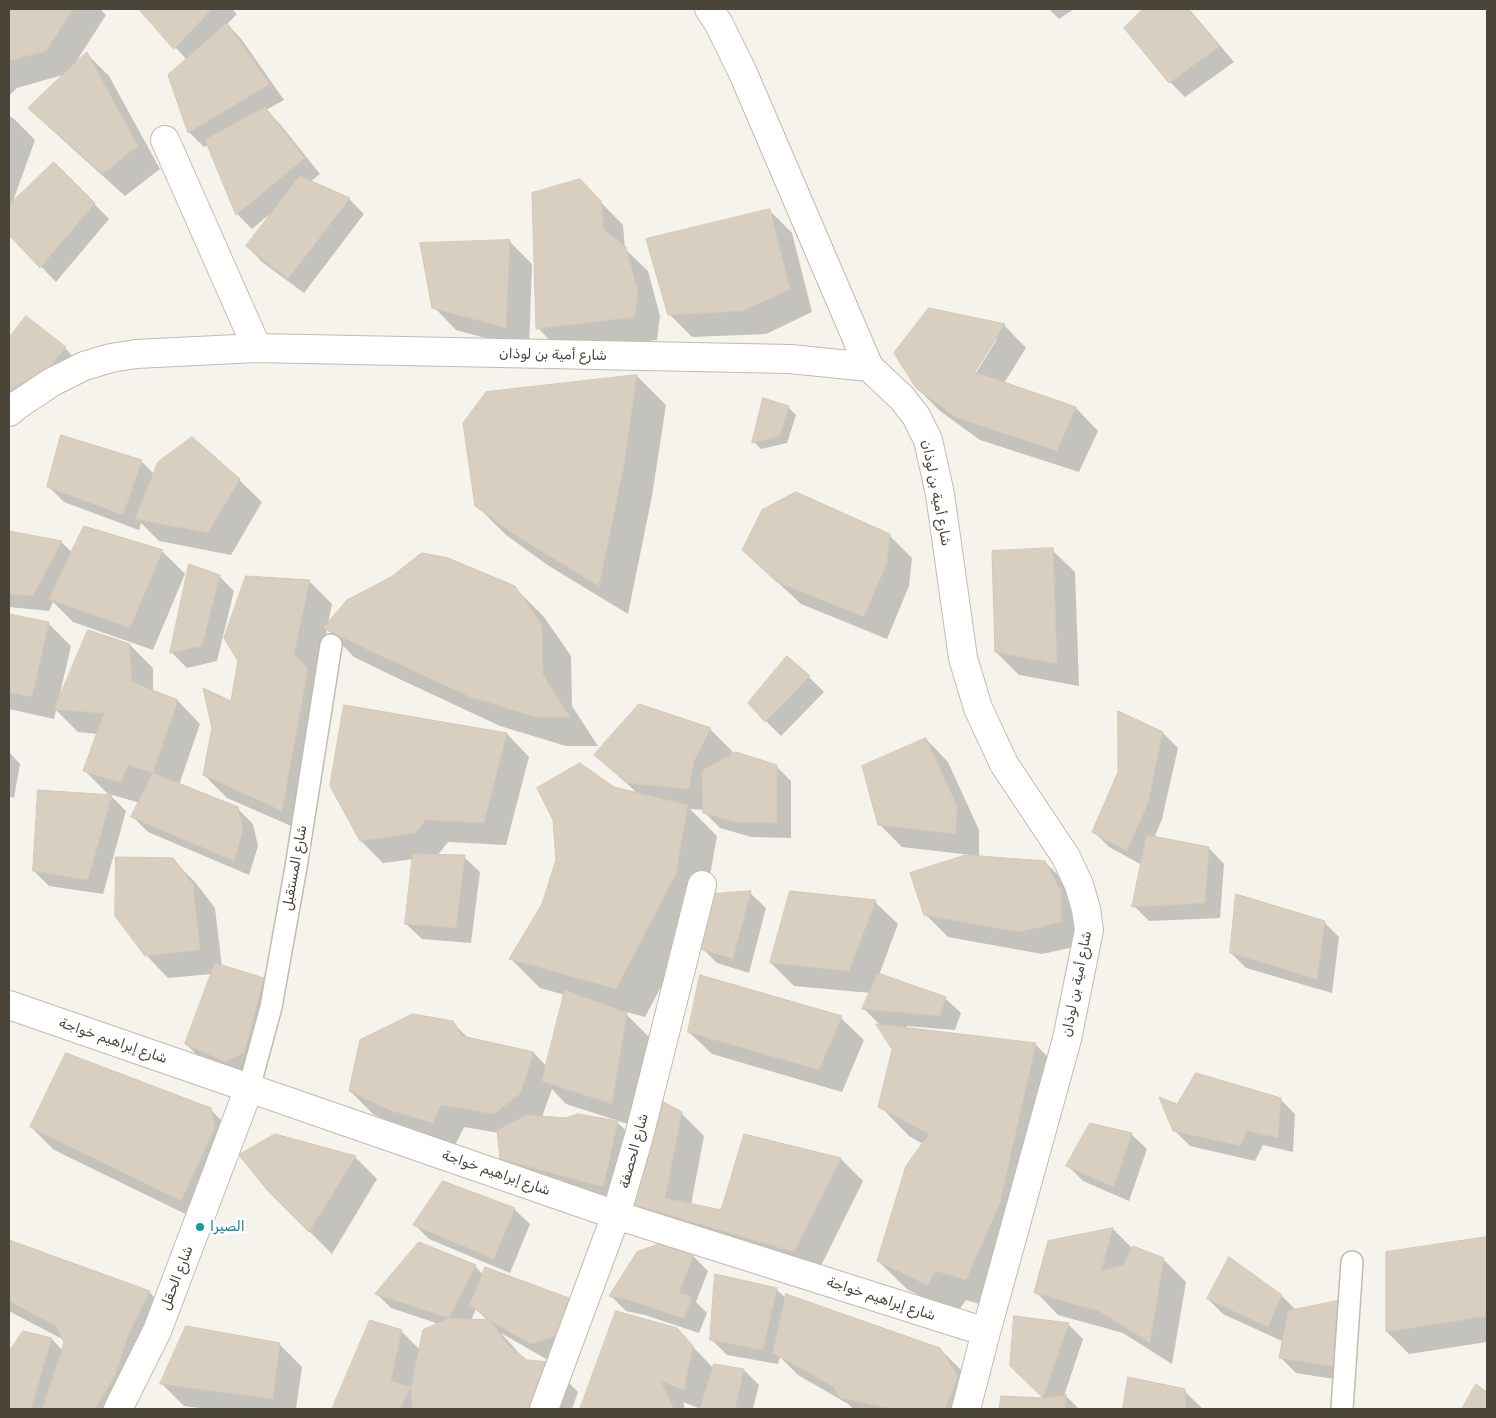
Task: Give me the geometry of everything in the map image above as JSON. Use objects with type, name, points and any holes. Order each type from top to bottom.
[{"type":"street","points":[[708,9],[719,24],[743,73],[869,367]]},
{"type":"street","points":[[165,140],[257,348]]},
{"type":"street","name":"شارع أمية بن لوذان","points":[[9,412],[60,378],[84,366],[111,358],[136,354],[257,348],[790,359],[869,367],[902,398],[916,416],[928,440],[940,494],[963,658],[978,708],[1004,764],[1066,857],[1079,885],[1089,930],[1067,1039],[966,1409]]},
{"type":"street","name":"شارع الحصفة","points":[[544,1409],[616,1215],[639,1136],[702,885]]},
{"type":"street","name":"شارع إبراهيم خواجة","points":[[9,1005],[616,1215],[986,1332]]},
{"type":"street","name":"شارع الحقل","points":[[118,1409],[157,1331],[249,1088]]},
{"type":"lane","name":"شارع المستقبل","points":[[249,1088],[274,989],[296,867],[331,645]]},
{"type":"lane","points":[[1342,1409],[1352,1262]]},
{"type":"building","points":[[9,9],[73,9],[46,51],[9,61]]},
{"type":"building","points":[[139,9],[212,9],[174,49]]},
{"type":"building","points":[[1143,9],[1188,9],[1220,46],[1169,83],[1124,28]]},
{"type":"building","points":[[227,23],[270,84],[188,133],[168,75]]},
{"type":"building","points":[[87,52],[138,146],[102,174],[28,108]]},
{"type":"building","points":[[265,107],[305,158],[236,215],[205,140]]},
{"type":"building","points":[[54,162],[95,203],[40,268],[9,235],[9,205]]},
{"type":"building","points":[[300,176],[350,198],[288,279],[246,246]]},
{"type":"building","points":[[580,179],[601,201],[604,230],[626,247],[638,293],[635,317],[536,329],[532,193]]},
{"type":"building","points":[[770,209],[790,289],[743,311],[668,315],[646,239]]},
{"type":"building","points":[[510,240],[506,328],[432,308],[420,243]]},
{"type":"building","points":[[929,308],[1005,324],[975,372],[1076,407],[1057,451],[957,418],[916,388],[894,353]]},
{"type":"building","points":[[26,316],[66,347],[49,368],[9,390],[9,338]]},
{"type":"building","points":[[637,375],[624,466],[599,586],[518,537],[475,506],[463,423],[486,392]]},
{"type":"building","points":[[763,398],[789,406],[780,436],[752,443]]},
{"type":"building","points":[[61,435],[142,460],[123,515],[47,487]]},
{"type":"building","points":[[192,437],[240,479],[208,533],[135,519],[158,462]]},
{"type":"building","points":[[796,492],[890,534],[887,563],[864,617],[777,582],[742,550],[762,510]]},
{"type":"building","points":[[84,526],[163,550],[130,628],[49,599]]},
{"type":"building","points":[[9,531],[62,541],[33,596],[9,594]]},
{"type":"building","points":[[1053,548],[1057,664],[995,652],[992,551]]},
{"type":"building","points":[[422,553],[448,558],[515,586],[542,625],[543,675],[570,717],[535,717],[470,697],[323,628],[347,600],[391,577]]},
{"type":"building","points":[[189,564],[220,575],[202,646],[170,653]]},
{"type":"building","points":[[246,576],[310,580],[294,654],[308,669],[282,811],[203,775],[212,728],[203,688],[231,701],[238,661],[224,638]]},
{"type":"building","points":[[9,614],[49,622],[32,697],[9,692]]},
{"type":"building","points":[[88,630],[130,644],[132,682],[178,700],[153,773],[128,765],[121,783],[83,771],[104,713],[54,710]]},
{"type":"building","points":[[787,656],[810,676],[765,722],[748,703]]},
{"type":"building","points":[[639,704],[711,728],[694,761],[689,789],[627,783],[594,755]]},
{"type":"building","points":[[344,705],[507,733],[484,823],[426,820],[415,833],[360,841],[330,786]]},
{"type":"building","points":[[1118,711],[1163,732],[1148,803],[1127,851],[1092,832],[1118,772]]},
{"type":"building","points":[[926,738],[957,806],[956,834],[878,825],[862,766]]},
{"type":"building","points":[[736,752],[777,765],[777,823],[734,822],[703,813],[702,771]]},
{"type":"building","points":[[580,763],[614,787],[688,805],[676,874],[616,989],[509,959],[542,904],[556,860],[553,820],[537,788]]},
{"type":"building","points":[[153,773],[238,807],[243,830],[234,861],[131,817]]},
{"type":"building","points":[[38,790],[112,795],[88,880],[33,871]]},
{"type":"building","points":[[1147,835],[1209,847],[1205,903],[1132,907]]},
{"type":"building","points":[[413,854],[465,855],[456,928],[405,924]]},
{"type":"building","points":[[966,855],[1045,861],[1061,891],[1061,922],[1019,932],[924,915],[910,873]]},
{"type":"building","points":[[116,857],[173,858],[193,884],[200,950],[145,956],[115,916]]},
{"type":"building","points":[[751,891],[733,959],[700,949],[714,894]]},
{"type":"building","points":[[790,891],[876,900],[849,971],[770,963]]},
{"type":"building","points":[[1236,894],[1325,921],[1317,979],[1230,953]]},
{"type":"building","points":[[215,963],[264,978],[244,1053],[225,1062],[185,1044]]},
{"type":"building","points":[[878,973],[946,997],[940,1016],[862,1009]]},
{"type":"building","points":[[700,975],[842,1016],[819,1070],[688,1032]]},
{"type":"building","points":[[565,990],[627,1013],[612,1104],[542,1081]]},
{"type":"building","points":[[413,1014],[453,1021],[462,1036],[534,1052],[520,1094],[494,1114],[441,1105],[433,1123],[392,1111],[349,1091],[360,1040]]},
{"type":"building","points":[[876,1024],[1036,1043],[1000,1203],[966,1280],[936,1271],[927,1285],[877,1261],[906,1166],[929,1134],[878,1107],[892,1050]]},
{"type":"building","points":[[66,1053],[211,1108],[215,1128],[181,1201],[30,1127]]},
{"type":"building","points":[[1196,1073],[1281,1098],[1278,1138],[1247,1131],[1240,1146],[1173,1131],[1159,1097],[1177,1104]]},
{"type":"building","points":[[658,1099],[682,1112],[665,1198],[721,1210],[744,1134],[841,1158],[794,1252],[635,1205]]},
{"type":"building","points":[[578,1114],[618,1121],[603,1187],[500,1159],[497,1130],[527,1115],[565,1118]]},
{"type":"building","points":[[1090,1123],[1132,1133],[1114,1187],[1066,1166]]},
{"type":"building","points":[[275,1134],[356,1156],[309,1232],[268,1191],[239,1155]]},
{"type":"building","points":[[443,1181],[515,1208],[494,1259],[413,1225]]},
{"type":"building","points":[[1113,1228],[1101,1271],[1123,1265],[1133,1246],[1164,1258],[1150,1343],[1099,1311],[1034,1293],[1048,1241]]},
{"type":"building","points":[[1487,1237],[1487,1316],[1386,1332],[1386,1252]]},
{"type":"building","points":[[9,1240],[150,1291],[129,1333],[115,1376],[95,1409],[42,1409],[64,1343],[56,1326],[9,1301]]},
{"type":"building","points":[[419,1242],[476,1265],[449,1318],[375,1294]]},
{"type":"building","points":[[659,1244],[694,1254],[679,1293],[692,1297],[684,1319],[629,1300],[609,1296],[637,1252]]},
{"type":"building","points":[[1229,1257],[1282,1295],[1268,1327],[1207,1299]]},
{"type":"building","points":[[485,1267],[569,1298],[557,1336],[530,1344],[490,1320],[470,1305]]},
{"type":"building","points":[[715,1274],[777,1288],[763,1350],[710,1340]]},
{"type":"building","points":[[786,1294],[940,1348],[958,1376],[945,1409],[887,1409],[840,1398],[834,1387],[773,1353]]},
{"type":"building","points":[[1342,1300],[1338,1367],[1279,1358],[1288,1311]]},
{"type":"building","points":[[616,1311],[677,1328],[693,1346],[684,1390],[661,1381],[674,1409],[580,1409]]},
{"type":"building","points":[[1014,1316],[1069,1323],[1043,1398],[1010,1366]]},
{"type":"building","points":[[449,1318],[490,1320],[509,1346],[527,1360],[550,1362],[531,1409],[412,1409],[411,1387],[423,1330]]},
{"type":"building","points":[[370,1320],[402,1330],[391,1381],[411,1387],[400,1409],[332,1409]]},
{"type":"building","points":[[186,1326],[280,1343],[273,1399],[160,1384]]},
{"type":"building","points":[[23,1331],[52,1338],[31,1409],[9,1409],[9,1352]]},
{"type":"building","points":[[714,1364],[744,1369],[735,1409],[700,1409]]},
{"type":"building","points":[[1128,1377],[1185,1389],[1186,1409],[1123,1409]]},
{"type":"building","points":[[1476,1384],[1487,1392],[1487,1409],[1462,1409]]},
{"type":"building","points":[[1066,1395],[1065,1409],[999,1409],[1001,1396],[1043,1398]]},
{"type":"place","name":"الصيرا","points":[[200,1227]]}]
